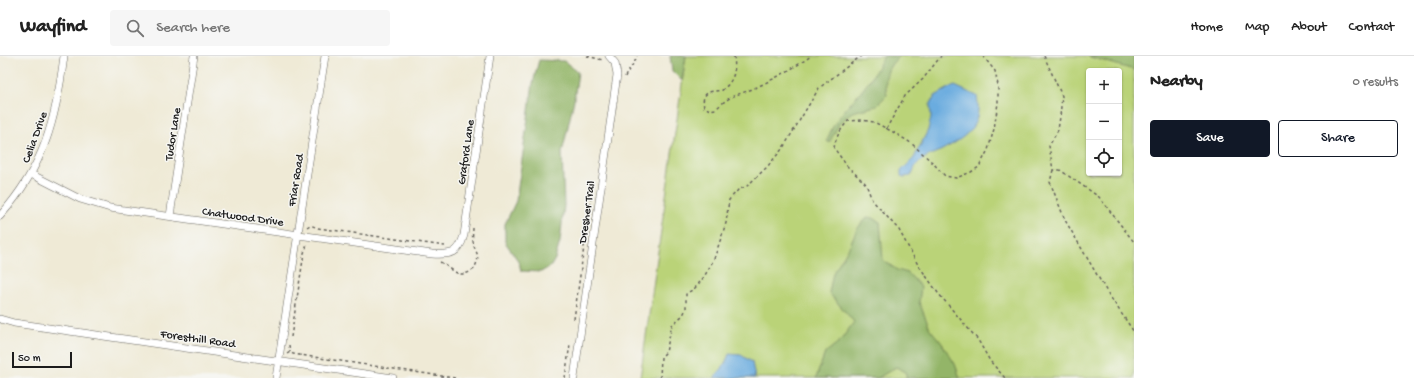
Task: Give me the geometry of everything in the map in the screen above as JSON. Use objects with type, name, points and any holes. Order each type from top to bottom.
[{"type":"street","name":"Celia Drive","points":[[0,216],[32,174],[44,149],[53,122],[64,56]]},
{"type":"street","name":"Tudor Lane","points":[[170,216],[194,56]]},
{"type":"street","name":"Friar Road","points":[[276,378],[325,56]]},
{"type":"street","name":"Graford Lane","points":[[457,250],[462,244],[464,234],[490,56]]},
{"type":"street","name":"Dresher Trail","points":[[574,378],[616,85],[616,67],[607,59]]},
{"type":"street","name":"Chatwood Drive","points":[[32,174],[80,199],[110,208],[432,254],[446,255],[457,250]]},
{"type":"street","name":"Foresthill Road","points":[[0,319],[14,323],[393,378]]},
{"type":"path","points":[[587,56],[607,59]]},
{"type":"path","points":[[734,56],[734,72],[731,83],[721,91],[713,90],[705,95],[702,100],[704,107],[710,110],[716,109],[723,102],[735,95],[771,80],[796,67],[811,56]]},
{"type":"path","points":[[660,378],[661,357],[666,352],[672,325],[683,315],[686,309],[686,294],[695,288],[704,277],[714,259],[726,223],[729,200],[738,190],[746,186],[767,167],[784,148],[819,88],[861,56]]},
{"type":"path","points":[[886,129],[905,96],[923,80],[942,56]]},
{"type":"path","points":[[983,56],[995,71],[998,85],[998,103],[994,130],[988,150],[979,167],[971,172],[956,178],[945,176],[911,142],[874,122],[862,120],[848,121],[840,129],[835,139],[834,148],[847,166],[866,184],[872,200],[899,230],[917,263],[938,293],[978,340],[990,361],[1004,378]]},
{"type":"path","points":[[1044,56],[1062,96],[1058,130],[1049,146],[1053,170],[1050,182],[1065,220],[1107,292],[1134,332]]},
{"type":"path","points":[[1053,170],[1060,170],[1099,197],[1134,242]]},
{"type":"path","points":[[574,319],[592,192]]},
{"type":"path","points":[[438,262],[457,274],[464,274],[474,269],[478,252],[473,242],[474,225]]},
{"type":"path","points":[[307,227],[310,226],[439,246],[449,245]]},
{"type":"path","points":[[304,242],[307,245]]},
{"type":"path","points":[[290,352],[289,346],[301,267],[305,247],[310,244]]},
{"type":"path","points":[[566,378],[571,340]]},
{"type":"path","points":[[290,352],[312,358],[455,378]]},
{"type":"green space","points":[[670,56],[686,56],[682,81],[672,71]]},
{"type":"green space","points":[[686,56],[1134,56],[1134,378],[640,378]]},
{"type":"green space","points":[[884,56],[899,56],[891,65],[887,73],[887,95],[876,106],[852,112],[839,124],[829,143],[827,141],[836,122],[866,86]]},
{"type":"green space","points":[[1087,56],[1134,56],[1134,70]]},
{"type":"green space","points":[[539,60],[564,61],[578,72],[574,100],[562,153],[564,205],[560,242],[555,259],[551,266],[541,272],[521,271],[519,262],[505,242],[505,224],[516,201],[533,83]]},
{"type":"green space","points":[[867,217],[873,218],[880,222],[883,260],[897,270],[908,273],[921,287],[919,302],[930,329],[941,342],[955,364],[960,378],[906,378],[906,372],[896,367],[878,378],[816,378],[825,353],[840,341],[854,322],[829,293],[833,273],[849,247],[857,229]]},
{"type":"water","points":[[955,86],[977,96],[978,107],[975,124],[957,141],[926,157],[918,163],[911,176],[901,176],[901,171],[914,158],[928,130],[931,117],[930,105],[935,96]]},
{"type":"water","points":[[729,354],[741,355],[752,362],[755,378],[714,378],[724,366]]}]
